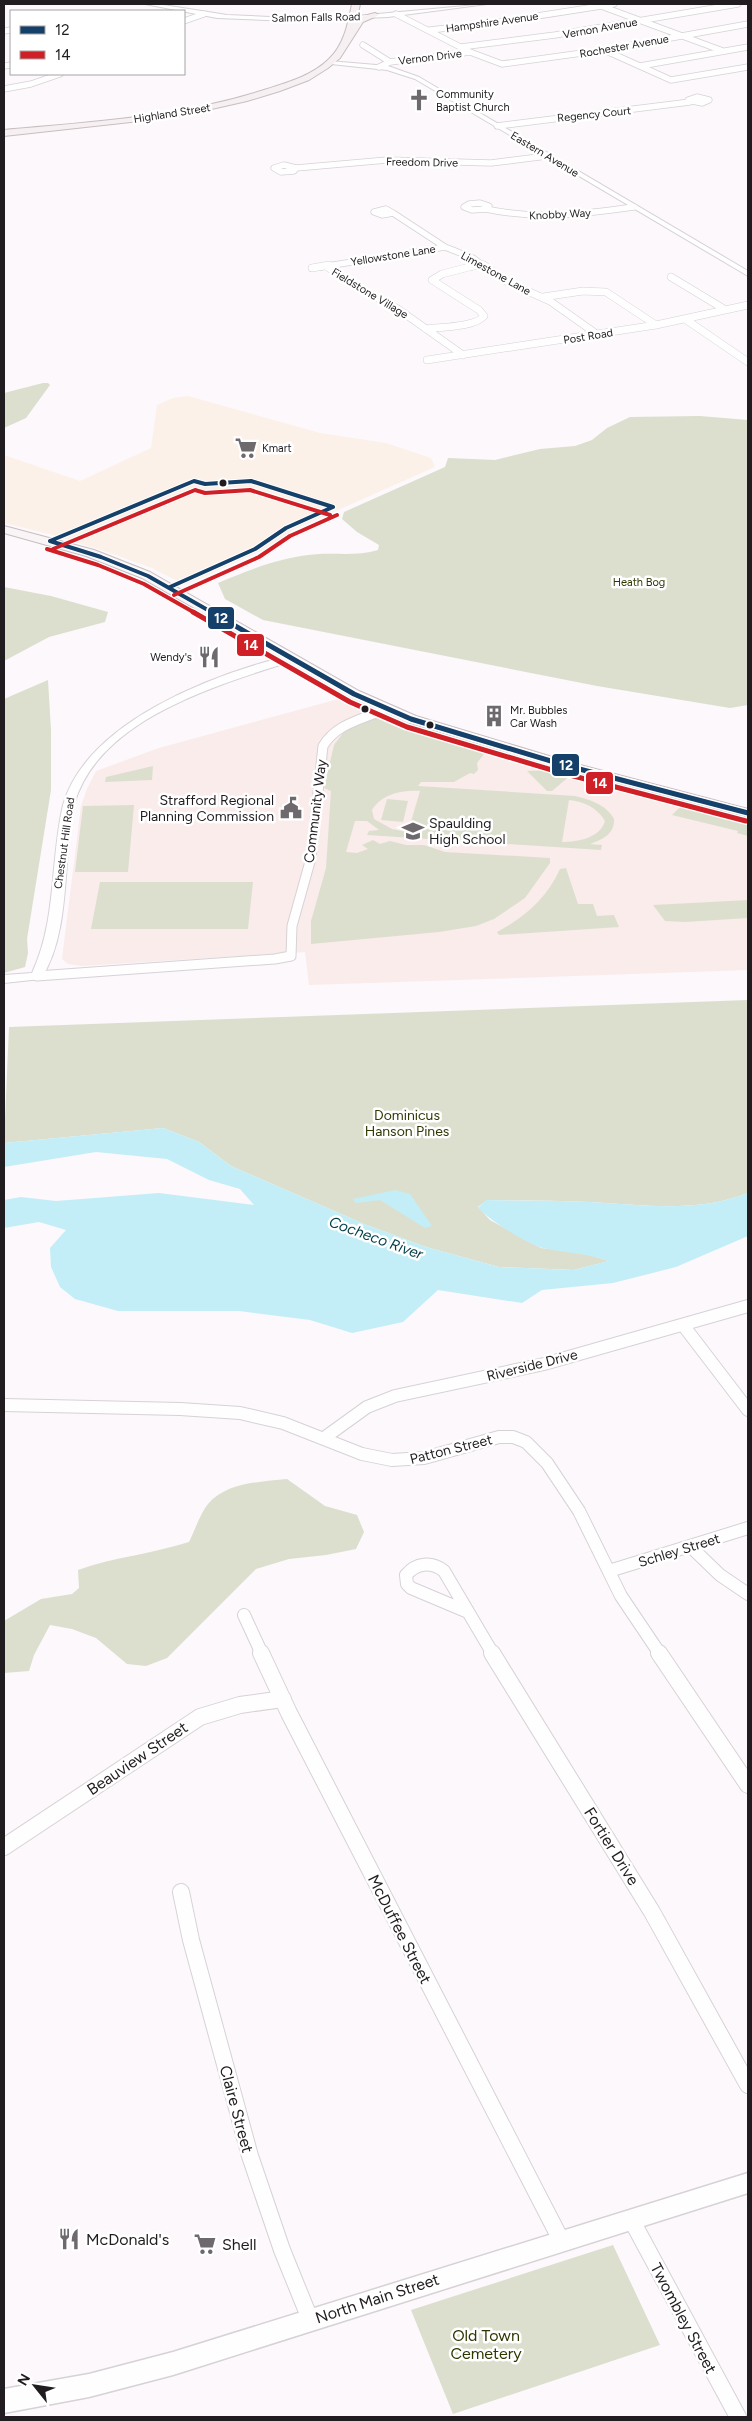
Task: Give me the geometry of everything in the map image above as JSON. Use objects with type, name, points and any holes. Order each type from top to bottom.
[{"type":"highway","points":[[356,4],[364,12],[380,15]]},
{"type":"highway","points":[[331,62],[343,49],[356,4]]},
{"type":"highway","points":[[349,33],[360,20],[380,15]]},
{"type":"highway","name":"Highland Street","points":[[4,133],[137,120],[214,107],[287,86],[318,71],[331,62]]},
{"type":"main road","points":[[4,528],[101,557],[170,587],[354,694],[385,709],[427,725],[511,750],[748,814]]},
{"type":"main road","name":"North Main Street","points":[[4,2402],[110,2380],[195,2357],[748,2182]]},
{"type":"street","name":"Salmon Falls Road","points":[[148,4],[178,10]]},
{"type":"street","name":"Salmon Falls Road","points":[[185,11],[250,18],[353,17],[484,4]]},
{"type":"street","name":"Hampshire Avenue","points":[[429,30],[499,22],[614,4]]},
{"type":"street","name":"Vernon Avenue","points":[[461,47],[640,21],[738,4]]},
{"type":"street","points":[[599,5],[723,51]]},
{"type":"street","points":[[185,21],[204,14]]},
{"type":"street","points":[[396,14],[470,52]]},
{"type":"street","name":"Rochester Avenue","points":[[470,52],[498,64],[604,50],[748,24]]},
{"type":"street","points":[[363,45],[390,62]]},
{"type":"street","points":[[640,66],[748,47]]},
{"type":"street","points":[[604,50],[671,80],[748,67]]},
{"type":"street","name":"Vernon Drive","points":[[390,62],[470,52]]},
{"type":"street","name":"Eastern Avenue","points":[[331,62],[379,67],[400,71],[417,78],[748,274]]},
{"type":"street","points":[[379,67],[390,62]]},
{"type":"street","points":[[4,89],[31,84],[57,75]]},
{"type":"street","name":"Regency Court","points":[[498,126],[690,102]]},
{"type":"street","name":"Freedom Drive","points":[[296,168],[387,160],[484,163],[547,156]]},
{"type":"street","name":"Knobby Way","points":[[486,209],[515,215],[553,217],[634,207]]},
{"type":"street","name":"Limestone Lane","points":[[393,213],[446,247],[465,254],[520,289],[543,297],[598,334]]},
{"type":"street","name":"Yellowstone Lane","points":[[312,268],[446,247]]},
{"type":"street","points":[[426,329],[466,324],[482,319],[484,316],[479,310],[432,280],[442,274],[482,264]]},
{"type":"street","name":"Fieldstone Village","points":[[326,266],[359,288],[398,309],[463,355]]},
{"type":"street","points":[[671,277],[724,309]]},
{"type":"street","points":[[543,297],[583,291],[606,292],[656,325]]},
{"type":"street","name":"Post Road","points":[[427,360],[656,325],[748,305]]},
{"type":"street","points":[[685,319],[748,362]]},
{"type":"street","name":"Chestnut Hill Road","points":[[37,976],[45,960],[50,936],[69,802],[78,780],[94,756],[128,727],[162,708],[292,658]]},
{"type":"street","name":"Community Way","points":[[37,976],[275,960],[290,956],[292,926],[311,858],[323,746],[332,732],[385,709]]},
{"type":"street","points":[[4,980],[37,976]]},
{"type":"street","name":"Riverside Drive","points":[[324,1438],[361,1411],[395,1396],[544,1364],[748,1306]]},
{"type":"street","points":[[683,1324],[748,1410]]},
{"type":"street","name":"Patton Street","points":[[4,1405],[180,1409],[240,1413],[283,1424],[362,1454],[392,1460],[424,1458],[499,1437],[513,1437],[526,1442],[547,1463],[579,1511],[621,1596],[748,1784]]},
{"type":"street","name":"Schley Street","points":[[608,1570],[690,1547],[748,1528]]},
{"type":"street","points":[[690,1547],[720,1575],[748,1594]]},
{"type":"street","name":"Fortier Drive","points":[[468,1612],[411,1588],[407,1584],[406,1575],[419,1565],[438,1567],[446,1575],[664,1931],[711,2014],[748,2085]]},
{"type":"street","name":"McDuffee Street","points":[[244,1616],[283,1699],[561,2240]]},
{"type":"street","name":"Beauview Street","points":[[4,1847],[200,1717],[240,1705],[283,1699]]},
{"type":"street","name":"Claire Street","points":[[181,1892],[250,2156],[282,2250],[310,2320]]},
{"type":"street","name":"Twombley Street","points":[[631,2219],[738,2417]]},
{"type":"shaded area","points":[[188,396],[320,433],[386,443],[431,458],[435,467],[293,530],[263,550],[185,585],[152,568],[107,552],[53,535],[4,523],[4,455],[80,481],[151,448],[157,405],[173,398]]},
{"type":"shaded area","name":"Spaulding High School","points":[[346,697],[418,729],[475,747],[748,821],[748,970],[309,985],[305,952],[82,966],[68,964],[62,959],[81,806],[96,771],[159,748]]},
{"type":"green space","points":[[43,383],[50,385],[26,418],[4,428],[4,393]]},
{"type":"green space","name":"Heath Bog","points":[[700,416],[748,420],[748,705],[730,708],[597,686],[263,620],[225,599],[218,583],[255,568],[293,557],[319,554],[364,553],[378,550],[379,545],[357,532],[342,519],[344,512],[445,467],[448,458],[495,460],[540,449],[575,446],[592,440],[607,428],[630,417]]},
{"type":"green space","points":[[4,587],[51,596],[108,612],[105,622],[49,637],[4,661]]},
{"type":"green space","points":[[48,680],[51,730],[51,790],[27,939],[28,953],[25,967],[4,973],[4,699]]},
{"type":"green space","points":[[383,716],[427,732],[487,750],[477,763],[478,770],[474,774],[470,773],[454,782],[421,782],[418,786],[575,796],[602,806],[611,814],[614,824],[607,836],[590,844],[602,845],[601,850],[367,835],[369,831],[379,830],[367,821],[355,821],[346,852],[357,853],[368,849],[362,845],[373,840],[380,844],[390,841],[406,845],[424,845],[445,852],[550,858],[550,863],[525,898],[494,919],[476,926],[439,932],[311,944],[311,921],[326,868],[331,791],[324,788],[334,745],[346,729]],"holes":[[[420,791],[408,832],[392,829],[374,819],[372,810],[381,800],[400,792]],[[569,800],[585,804],[598,812],[605,821],[602,827],[588,838],[562,842]]]},
{"type":"green space","points":[[153,766],[152,780],[105,782],[106,777]]},
{"type":"green space","points":[[550,770],[571,775],[552,791],[547,791],[527,771]]},
{"type":"green space","points":[[650,795],[748,821],[748,836],[737,833],[738,831],[672,815],[682,805],[649,797]]},
{"type":"green space","points":[[387,799],[408,801],[403,822],[381,820]]},
{"type":"green space","points":[[134,805],[128,872],[75,872],[83,806]]},
{"type":"green space","points":[[566,868],[578,904],[593,904],[597,916],[614,915],[619,927],[499,935],[497,932],[517,920],[542,898],[560,869]]},
{"type":"green space","points":[[100,882],[253,882],[248,929],[91,929]]},
{"type":"green space","points":[[748,900],[748,918],[685,922],[665,921],[653,905]]},
{"type":"green space","name":"Dominicus Hanson Pines","points":[[748,1000],[748,1193],[710,1203],[690,1205],[650,1206],[577,1201],[487,1200],[478,1207],[490,1220],[541,1248],[583,1253],[609,1261],[574,1270],[499,1267],[426,1247],[364,1224],[231,1166],[199,1142],[163,1128],[4,1143],[9,1027]]},
{"type":"green space","points":[[287,1479],[325,1506],[357,1515],[364,1532],[356,1549],[326,1555],[289,1559],[256,1569],[167,1658],[146,1666],[127,1664],[96,1638],[72,1629],[50,1625],[34,1655],[29,1671],[4,1673],[4,1621],[41,1599],[72,1594],[79,1588],[78,1570],[189,1542],[205,1508],[225,1491],[245,1484]]},
{"type":"green space","name":"Old Town Cemetery","points":[[613,2245],[660,2345],[453,2414],[411,2310]]},
{"type":"water","name":"Cocheco River","points":[[163,1128],[199,1142],[231,1166],[364,1224],[426,1247],[499,1267],[574,1270],[608,1261],[592,1256],[543,1248],[527,1242],[499,1225],[478,1208],[486,1200],[577,1201],[670,1206],[710,1203],[748,1193],[748,1236],[676,1267],[613,1283],[542,1290],[522,1303],[438,1290],[403,1322],[352,1333],[310,1320],[239,1311],[118,1311],[75,1299],[60,1287],[51,1267],[50,1248],[66,1230],[39,1222],[4,1228],[4,1200],[21,1197],[56,1201],[159,1193],[254,1205],[240,1189],[209,1180],[167,1159],[96,1152],[4,1167],[4,1143]]},
{"type":"water","points":[[395,1190],[410,1194],[432,1226],[425,1228],[380,1200],[356,1203],[353,1199]]},
{"type":"transit line","name":"12","points":[[50,541],[194,481],[205,484],[251,481],[333,507]]},
{"type":"transit line","name":"14","points":[[53,549],[195,490],[205,493],[250,490],[330,515]]},
{"type":"transit line","name":"12","points":[[170,587],[255,549],[286,528],[333,507]]},
{"type":"transit line","name":"14","points":[[174,595],[259,557],[290,536],[337,515]]},
{"type":"transit line","name":"12","points":[[50,541],[101,557],[148,576],[354,694],[411,719],[564,765],[748,813]]},
{"type":"transit line","name":"14","points":[[47,549],[98,565],[144,584],[350,702],[407,727],[562,773],[746,821]]},
{"type":"place","name":"Community Baptist Church","points":[[419,100]]},
{"type":"place","name":"Kmart","points":[[246,448]]},
{"type":"place","name":"Wendy's","points":[[209,657]]},
{"type":"place","name":"Mr. Bubbles Car Wash","points":[[494,716]]},
{"type":"place","name":"Strafford Regional Planning Commission","points":[[291,808]]},
{"type":"place","name":"Spaulding High School","points":[[413,831]]},
{"type":"place","name":"McDonald's","points":[[69,2239]]},
{"type":"place","name":"Shell","points":[[205,2244]]}]
